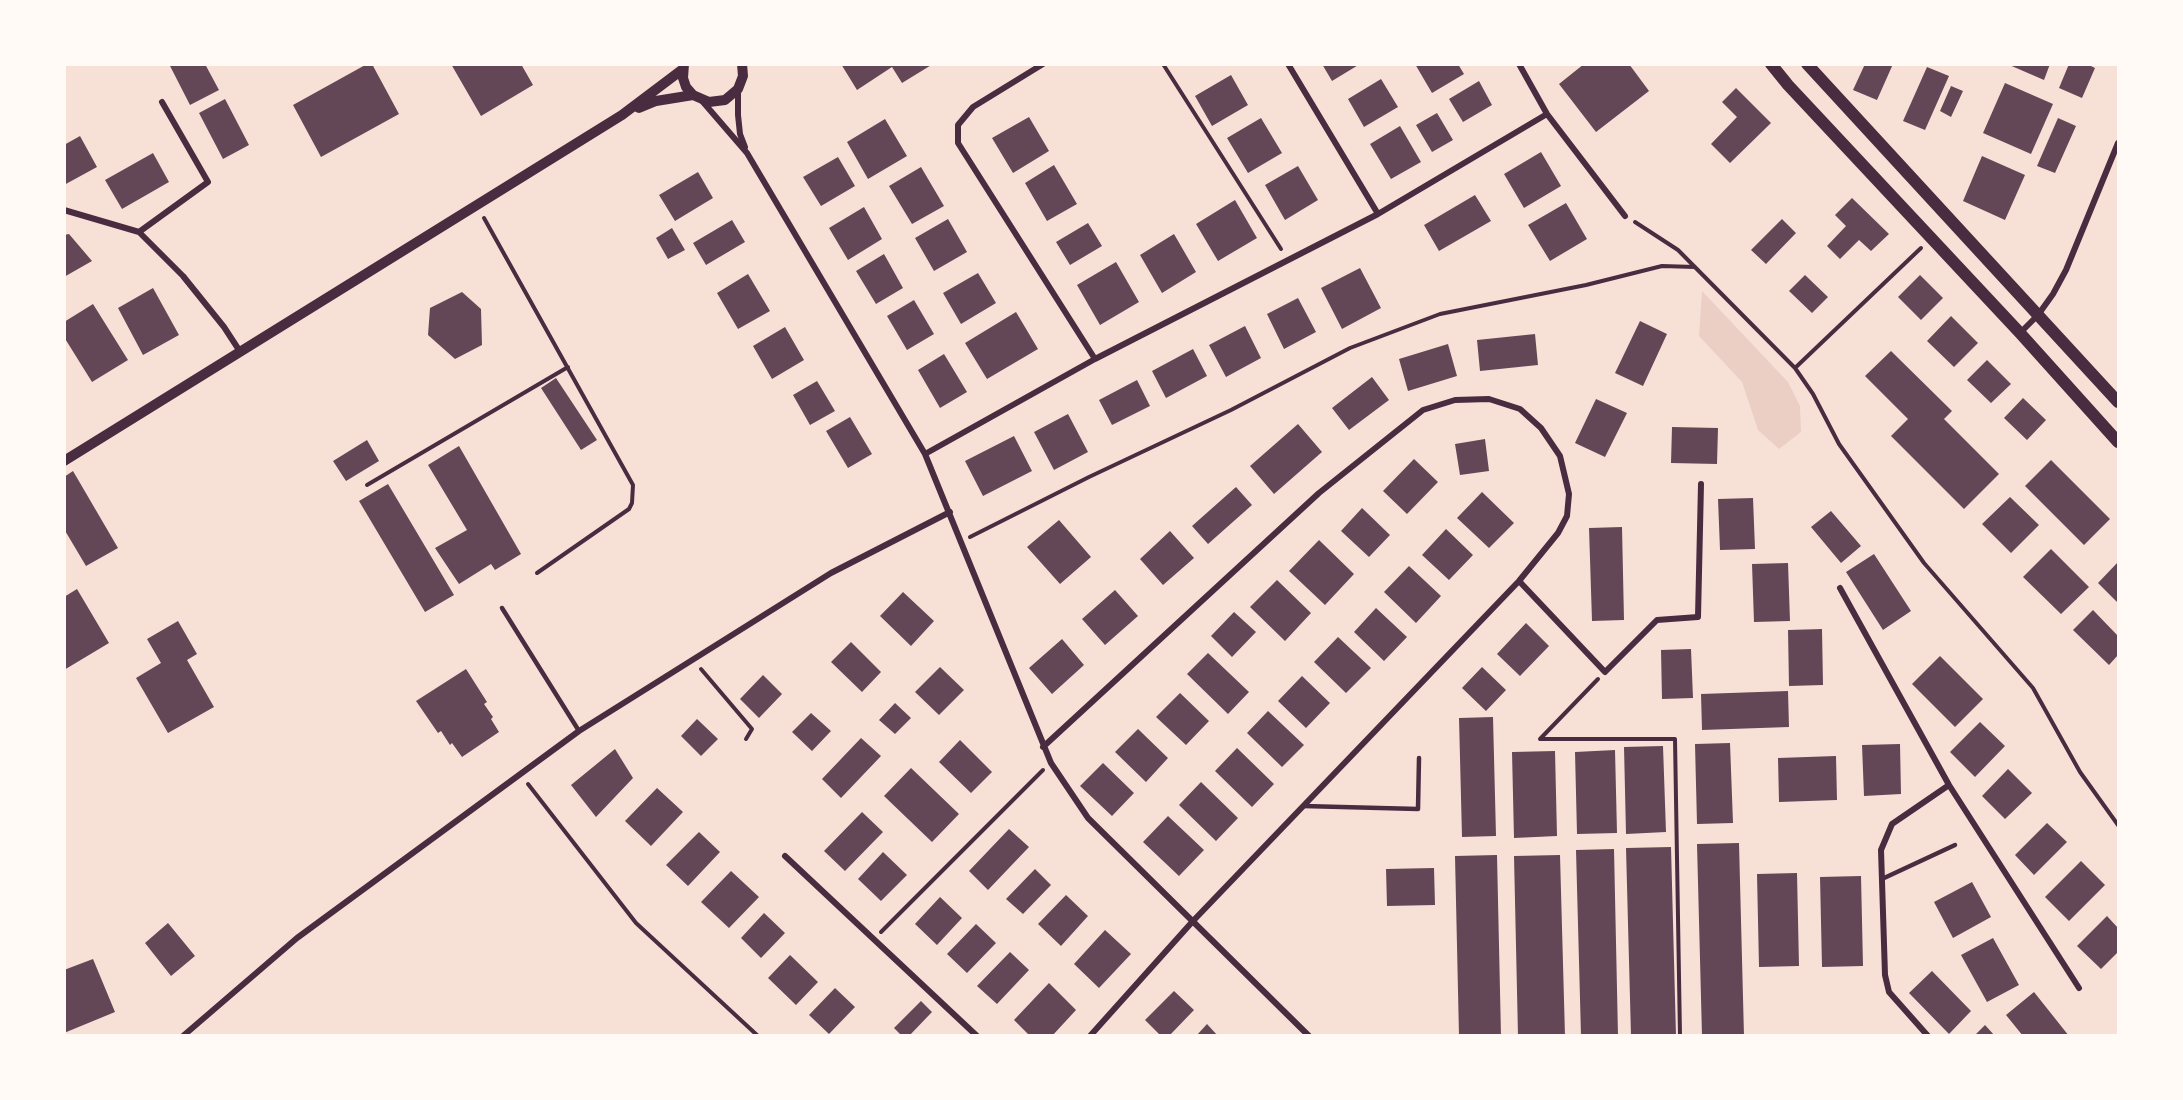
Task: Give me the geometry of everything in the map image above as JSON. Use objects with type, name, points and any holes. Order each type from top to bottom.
[{"type":"main road","points":[[1771,64],[1788,86],[2020,333],[2118,442]]},
{"type":"main road","points":[[1807,64],[2118,402]]},
{"type":"street","points":[[750,64],[742,70],[738,89],[740,134],[747,153],[925,454],[1051,763],[1088,818],[1309,1035]]},
{"type":"street","points":[[1043,64],[973,106],[958,125],[958,143],[1095,360]]},
{"type":"street","points":[[1288,64],[1378,214]]},
{"type":"street","points":[[1520,64],[1547,114],[1625,216]]},
{"type":"street","points":[[64,461],[239,350],[622,115],[683,67],[686,87],[747,153]]},
{"type":"street","points":[[622,115],[656,101],[697,98],[717,102],[732,95],[738,89]]},
{"type":"street","points":[[139,232],[208,182],[162,102]]},
{"type":"street","points":[[925,454],[1095,360],[1378,214],[1547,114]]},
{"type":"street","points":[[2020,333],[2038,315],[2066,270],[2118,143]]},
{"type":"street","points":[[64,210],[139,232],[183,276],[224,327],[239,350]]},
{"type":"street","points":[[1043,747],[1319,493],[1423,410],[1455,400],[1490,399],[1520,409],[1541,428],[1560,456],[1569,494],[1567,516],[1557,533],[1519,580],[1193,921],[1090,1035]]},
{"type":"street","points":[[1519,580],[1605,672],[1657,620],[1698,618],[1701,484]]},
{"type":"street","points":[[183,1035],[297,938],[579,730],[831,573],[950,512]]},
{"type":"street","points":[[1840,588],[1949,785],[2079,988]]},
{"type":"street","points":[[1928,1035],[1889,992],[1885,975],[1881,850],[1892,824],[1949,785]]},
{"type":"street","points":[[785,856],[977,1035]]},
{"type":"lane","points":[[502,608],[579,730]]},
{"type":"lane","points":[[1303,806],[1418,809],[1419,758]]},
{"type":"lane","points":[[1882,879],[1955,845]]},
{"type":"path","points":[[1163,64],[1288,260]]},
{"type":"path","points":[[477,205],[633,485],[632,502],[625,513],[537,573]]},
{"type":"path","points":[[1625,216],[1678,250],[1795,368],[1813,394],[1839,444],[1924,563],[2033,688],[2080,772],[2118,825]]},
{"type":"path","points":[[1795,368],[1930,239]]},
{"type":"path","points":[[961,542],[1089,477],[1231,410],[1350,348],[1440,314],[1586,285],[1662,266],[1695,267]]},
{"type":"path","points":[[367,485],[568,367]]},
{"type":"path","points":[[693,659],[752,729],[746,739]]},
{"type":"path","points":[[1605,672],[1540,740],[1675,739],[1680,1035]]},
{"type":"path","points":[[874,939],[1051,763]]},
{"type":"path","points":[[520,774],[636,923],[758,1035]]},
{"type":"shaded area","points":[[1702,291],[1788,382],[1800,406],[1801,432],[1779,449],[1758,430],[1742,382],[1699,336]]},
{"type":"building","points":[[169,64],[205,64],[219,90],[190,105]]},
{"type":"building","points":[[367,64],[372,64],[399,114],[321,157],[293,105]]},
{"type":"building","points":[[451,64],[502,64],[503,66],[521,64],[533,85],[481,116]]},
{"type":"building","points":[[841,64],[933,64],[902,83],[892,67],[857,90]]},
{"type":"building","points":[[1322,64],[1360,64],[1332,81]]},
{"type":"building","points":[[1415,64],[1458,64],[1464,74],[1432,93]]},
{"type":"building","points":[[1584,64],[1629,64],[1649,91],[1596,132],[1559,84]]},
{"type":"building","points":[[1865,64],[1893,64],[1877,100],[1853,90]]},
{"type":"building","points":[[2007,64],[2050,64],[2044,80]]},
{"type":"building","points":[[2069,64],[2087,64],[2095,68],[2082,98],[2059,88]]},
{"type":"building","points":[[1927,67],[1949,76],[1925,130],[1903,121]]},
{"type":"building","points":[[1231,75],[1248,105],[1212,126],[1195,96]]},
{"type":"building","points":[[1381,79],[1398,107],[1364,127],[1348,99]]},
{"type":"building","points":[[1479,81],[1492,105],[1463,122],[1449,99]]},
{"type":"building","points":[[2005,83],[2053,104],[2031,154],[1983,133]]},
{"type":"building","points":[[1951,86],[1963,91],[1951,117],[1940,111]]},
{"type":"building","points":[[1736,88],[1771,123],[1730,163],[1711,144],[1737,117],[1722,102]]},
{"type":"building","points":[[225,99],[249,145],[223,159],[199,113]]},
{"type":"building","points":[[1437,113],[1453,140],[1432,152],[1416,125]]},
{"type":"building","points":[[1029,117],[1049,151],[1013,173],[992,138]]},
{"type":"building","points":[[1261,118],[1282,153],[1248,173],[1227,138]]},
{"type":"building","points":[[2058,118],[2076,126],[2055,173],[2037,166]]},
{"type":"building","points":[[885,119],[907,156],[868,179],[847,142]]},
{"type":"building","points":[[1400,126],[1421,162],[1391,179],[1370,144]]},
{"type":"building","points":[[80,136],[97,167],[64,185],[64,145]]},
{"type":"building","points":[[1541,152],[1561,186],[1524,208],[1504,174]]},
{"type":"building","points":[[153,153],[169,182],[122,209],[105,180]]},
{"type":"building","points":[[1982,156],[2025,175],[2005,220],[1963,201]]},
{"type":"building","points":[[838,157],[855,186],[821,206],[803,177]]},
{"type":"building","points":[[1054,165],[1077,204],[1047,221],[1025,183]]},
{"type":"building","points":[[1298,166],[1318,200],[1285,220],[1265,185]]},
{"type":"building","points":[[921,167],[944,206],[912,224],[889,186]]},
{"type":"building","points":[[698,172],[713,198],[675,221],[659,195]]},
{"type":"building","points":[[1475,195],[1491,221],[1439,251],[1424,225]]},
{"type":"building","points":[[1852,198],[1889,234],[1871,251],[1859,240],[1840,259],[1827,246],[1846,226],[1835,215]]},
{"type":"building","points":[[1235,200],[1257,238],[1218,261],[1196,224]]},
{"type":"building","points":[[1566,203],[1587,239],[1550,261],[1528,225]]},
{"type":"building","points":[[864,207],[882,239],[848,260],[829,228]]},
{"type":"building","points":[[948,219],[967,252],[934,271],[915,238]]},
{"type":"building","points":[[1782,219],[1796,233],[1766,264],[1751,250]]},
{"type":"building","points":[[732,220],[745,242],[706,265],[693,243]]},
{"type":"building","points":[[1088,223],[1102,246],[1070,265],[1056,242]]},
{"type":"building","points":[[672,228],[685,250],[668,259],[656,238]]},
{"type":"building","points":[[69,234],[92,261],[64,277],[64,235]]},
{"type":"building","points":[[1174,234],[1196,272],[1162,293],[1140,255]]},
{"type":"building","points":[[884,254],[903,288],[876,304],[856,271]]},
{"type":"building","points":[[1116,262],[1139,302],[1100,325],[1077,285]]},
{"type":"building","points":[[1360,268],[1381,308],[1342,329],[1321,288]]},
{"type":"building","points":[[978,273],[996,303],[961,324],[943,293]]},
{"type":"building","points":[[748,274],[770,311],[738,329],[717,293]]},
{"type":"building","points":[[1805,275],[1828,297],[1812,313],[1789,291]]},
{"type":"building","points":[[1920,275],[1943,298],[1921,320],[1898,297]]},
{"type":"building","points":[[153,288],[179,335],[143,355],[118,308]]},
{"type":"building","points":[[462,292],[481,309],[482,345],[455,359],[428,335],[430,308]]},
{"type":"building","points":[[1298,298],[1316,332],[1284,349],[1267,314]]},
{"type":"building","points":[[914,300],[934,334],[907,350],[887,316]]},
{"type":"building","points":[[93,304],[128,360],[92,382],[64,337],[64,322]]},
{"type":"building","points":[[1016,312],[1038,349],[987,379],[965,343]]},
{"type":"building","points":[[1951,316],[1978,343],[1954,367],[1927,341]]},
{"type":"building","points":[[1640,321],[1667,334],[1643,386],[1615,373]]},
{"type":"building","points":[[1245,326],[1261,358],[1226,377],[1209,345]]},
{"type":"building","points":[[785,327],[804,360],[772,379],[753,346]]},
{"type":"building","points":[[1535,334],[1538,365],[1480,371],[1477,340]]},
{"type":"building","points":[[1448,344],[1457,376],[1408,391],[1399,359]]},
{"type":"building","points":[[1193,349],[1207,376],[1166,398],[1152,371]]},
{"type":"building","points":[[1891,351],[1952,411],[1944,419],[1999,474],[1964,509],[1891,436],[1908,419],[1865,376]]},
{"type":"building","points":[[944,354],[967,392],[940,408],[918,370]]},
{"type":"building","points":[[1987,360],[2011,384],[1991,403],[1967,380]]},
{"type":"building","points":[[1372,377],[1389,400],[1349,430],[1332,408]]},
{"type":"building","points":[[556,378],[597,440],[581,450],[541,388]]},
{"type":"building","points":[[1137,380],[1150,406],[1112,425],[1099,400]]},
{"type":"building","points":[[817,381],[835,411],[810,425],[793,395]]},
{"type":"building","points":[[2023,398],[2046,420],[2027,440],[2004,418]]},
{"type":"building","points":[[1596,399],[1627,413],[1605,457],[1575,443]]},
{"type":"building","points":[[1068,414],[1088,452],[1054,470],[1034,432]]},
{"type":"building","points":[[850,417],[872,454],[848,468],[826,431]]},
{"type":"building","points":[[1298,424],[1322,452],[1274,494],[1250,466]]},
{"type":"building","points":[[1672,427],[1718,428],[1717,464],[1671,463]]},
{"type":"building","points":[[1014,436],[1032,471],[983,496],[965,461]]},
{"type":"building","points":[[1485,439],[1489,471],[1460,475],[1455,444]]},
{"type":"building","points":[[367,440],[379,461],[346,481],[333,461]]},
{"type":"building","points":[[459,446],[521,554],[495,570],[491,564],[459,584],[435,548],[467,530],[428,465]]},
{"type":"building","points":[[1414,459],[1438,482],[1407,514],[1383,491]]},
{"type":"building","points":[[2051,460],[2110,519],[2084,545],[2025,486]]},
{"type":"building","points":[[73,471],[118,548],[86,566],[64,529],[64,477]]},
{"type":"building","points":[[388,484],[454,595],[425,612],[359,501]]},
{"type":"building","points":[[1236,487],[1252,505],[1208,544],[1192,526]]},
{"type":"building","points":[[1482,492],[1514,523],[1489,548],[1457,518]]},
{"type":"building","points":[[2010,497],[2039,525],[2011,553],[1982,524]]},
{"type":"building","points":[[1753,498],[1755,549],[1720,550],[1718,499]]},
{"type":"building","points":[[1362,508],[1390,535],[1369,557],[1341,531]]},
{"type":"building","points":[[1831,511],[1861,546],[1841,563],[1811,527]]},
{"type":"building","points":[[1059,520],[1091,557],[1060,584],[1027,547]]},
{"type":"building","points":[[1622,527],[1624,620],[1592,621],[1589,528]]},
{"type":"building","points":[[1446,529],[1473,555],[1449,580],[1422,555]]},
{"type":"building","points":[[1170,531],[1194,558],[1163,585],[1140,559]]},
{"type":"building","points":[[1319,540],[1354,574],[1325,605],[1289,571]]},
{"type":"building","points":[[2051,549],[2089,587],[2061,614],[2023,577]]},
{"type":"building","points":[[1874,554],[1911,611],[1883,630],[1846,572]]},
{"type":"building","points":[[2118,562],[2118,603],[2098,583]]},
{"type":"building","points":[[1788,563],[1790,621],[1754,622],[1752,564]]},
{"type":"building","points":[[1409,566],[1441,596],[1416,623],[1384,592]]},
{"type":"building","points":[[1277,580],[1311,613],[1285,641],[1250,607]]},
{"type":"building","points":[[77,589],[109,643],[64,670],[64,597]]},
{"type":"building","points":[[1115,590],[1138,616],[1105,645],[1082,619]]},
{"type":"building","points":[[903,592],[934,621],[911,646],[880,616]]},
{"type":"building","points":[[1376,608],[1407,637],[1384,661],[1354,632]]},
{"type":"building","points":[[2093,610],[2118,636],[2118,655],[2109,665],[2073,630]]},
{"type":"building","points":[[1234,612],[1256,632],[1232,657],[1211,636]]},
{"type":"building","points":[[178,621],[197,654],[187,660],[214,707],[168,733],[136,678],[161,663],[147,639]]},
{"type":"building","points":[[1526,623],[1549,646],[1520,676],[1497,654]]},
{"type":"building","points":[[1822,629],[1823,685],[1789,686],[1788,630]]},
{"type":"building","points":[[1338,637],[1371,668],[1346,693],[1314,662]]},
{"type":"building","points":[[1062,639],[1084,665],[1052,694],[1029,668]]},
{"type":"building","points":[[851,642],[881,672],[862,692],[831,662]]},
{"type":"building","points":[[1691,649],[1693,698],[1662,699],[1661,650]]},
{"type":"building","points":[[1208,653],[1249,692],[1228,714],[1187,674]]},
{"type":"building","points":[[1940,656],[1983,699],[1955,727],[1912,684]]},
{"type":"building","points":[[940,667],[964,690],[939,715],[915,692]]},
{"type":"building","points":[[1482,667],[1506,690],[1486,711],[1462,688]]},
{"type":"building","points":[[466,669],[487,702],[484,704],[499,732],[462,757],[441,731],[438,733],[416,701]]},
{"type":"building","points":[[763,675],[782,694],[759,718],[740,699]]},
{"type":"building","points":[[1302,676],[1330,703],[1306,728],[1278,701]]},
{"type":"building","points":[[1788,691],[1789,727],[1702,730],[1701,694]]},
{"type":"building","points":[[1180,693],[1209,721],[1186,745],[1156,717]]},
{"type":"building","points":[[895,703],[911,718],[895,734],[879,720]]},
{"type":"building","points":[[1268,711],[1304,745],[1282,767],[1247,733]]},
{"type":"building","points":[[811,713],[831,731],[812,751],[792,732]]},
{"type":"building","points":[[1493,717],[1496,836],[1462,837],[1459,718]]},
{"type":"building","points":[[697,719],[718,739],[701,756],[681,736]]},
{"type":"building","points":[[1980,722],[2005,746],[1975,777],[1950,752]]},
{"type":"building","points":[[1138,729],[1168,758],[1146,782],[1115,752]]},
{"type":"building","points":[[861,738],[881,756],[841,798],[822,779]]},
{"type":"building","points":[[960,740],[992,772],[971,793],[939,762]]},
{"type":"building","points":[[1730,743],[1733,823],[1697,824],[1695,744]]},
{"type":"building","points":[[1900,744],[1901,794],[1864,796],[1862,745]]},
{"type":"building","points":[[1663,746],[1666,832],[1626,834],[1624,747]]},
{"type":"building","points":[[1237,748],[1274,784],[1252,807],[1215,771]]},
{"type":"building","points":[[615,749],[633,778],[596,817],[571,785]]},
{"type":"building","points":[[1615,750],[1617,833],[1577,834],[1575,752]]},
{"type":"building","points":[[1555,751],[1557,836],[1514,838],[1512,752]]},
{"type":"building","points":[[1836,756],[1837,800],[1779,802],[1778,758]]},
{"type":"building","points":[[1103,763],[1134,793],[1112,816],[1080,786]]},
{"type":"building","points":[[911,768],[959,814],[932,842],[884,796]]},
{"type":"building","points":[[2008,769],[2032,793],[2005,819],[1982,796]]},
{"type":"building","points":[[1201,782],[1238,818],[1216,841],[1179,805]]},
{"type":"building","points":[[657,788],[683,812],[651,846],[625,821]]},
{"type":"building","points":[[862,812],[883,832],[845,871],[824,851]]},
{"type":"building","points":[[1168,816],[1204,850],[1179,876],[1143,842]]},
{"type":"building","points":[[2047,823],[2067,842],[2034,875],[2015,855]]},
{"type":"building","points":[[1009,829],[1029,847],[988,890],[969,871]]},
{"type":"building","points":[[699,832],[720,852],[688,886],[666,865]]},
{"type":"building","points":[[1739,843],[1744,1036],[1702,1036],[1697,844]]},
{"type":"building","points":[[1671,847],[1676,1036],[1631,1036],[1626,848]]},
{"type":"building","points":[[1614,849],[1618,1036],[1581,1036],[1576,850]]},
{"type":"building","points":[[883,852],[907,875],[881,901],[858,879]]},
{"type":"building","points":[[1497,855],[1501,1036],[1459,1036],[1455,856]]},
{"type":"building","points":[[1560,855],[1565,1036],[1518,1036],[1514,856]]},
{"type":"building","points":[[2081,861],[2105,885],[2069,921],[2045,897]]},
{"type":"building","points":[[1434,868],[1435,905],[1387,906],[1386,869]]},
{"type":"building","points":[[1035,869],[1051,885],[1023,914],[1006,899]]},
{"type":"building","points":[[731,871],[759,897],[729,928],[701,902]]},
{"type":"building","points":[[1797,873],[1799,966],[1759,967],[1757,874]]},
{"type":"building","points":[[1861,876],[1863,966],[1822,967],[1820,877]]},
{"type":"building","points":[[1972,882],[1991,917],[1953,938],[1934,902]]},
{"type":"building","points":[[1066,895],[1088,916],[1061,946],[1038,924]]},
{"type":"building","points":[[940,897],[962,918],[937,945],[915,924]]},
{"type":"building","points":[[764,913],[785,933],[761,958],[741,938]]},
{"type":"building","points":[[2107,916],[2118,928],[2118,952],[2101,969],[2077,946]]},
{"type":"building","points":[[168,923],[195,956],[171,976],[145,943]]},
{"type":"building","points":[[976,924],[996,943],[967,973],[947,954]]},
{"type":"building","points":[[1105,930],[1131,954],[1099,988],[1074,964]]},
{"type":"building","points":[[1993,938],[2019,985],[1987,1002],[1961,955]]},
{"type":"building","points":[[1010,952],[1029,970],[997,1004],[977,986]]},
{"type":"building","points":[[790,955],[818,982],[796,1005],[768,978]]},
{"type":"building","points":[[93,959],[115,1012],[64,1033],[64,970]]},
{"type":"building","points":[[1932,971],[1971,1011],[1949,1034],[1909,993]]},
{"type":"building","points":[[1049,983],[1076,1010],[1052,1036],[1030,1036],[1014,1020]]},
{"type":"building","points":[[835,988],[855,1007],[829,1034],[809,1015]]},
{"type":"building","points":[[1174,991],[1194,1010],[1169,1036],[1161,1036],[1145,1020]]},
{"type":"building","points":[[2034,992],[2069,1036],[2023,1036],[2006,1015]]},
{"type":"building","points":[[921,1001],[932,1012],[909,1036],[902,1036],[894,1028]]},
{"type":"building","points":[[1207,1024],[1218,1036],[1196,1036]]},
{"type":"building","points":[[1985,1025],[1995,1036],[1974,1036]]}]
